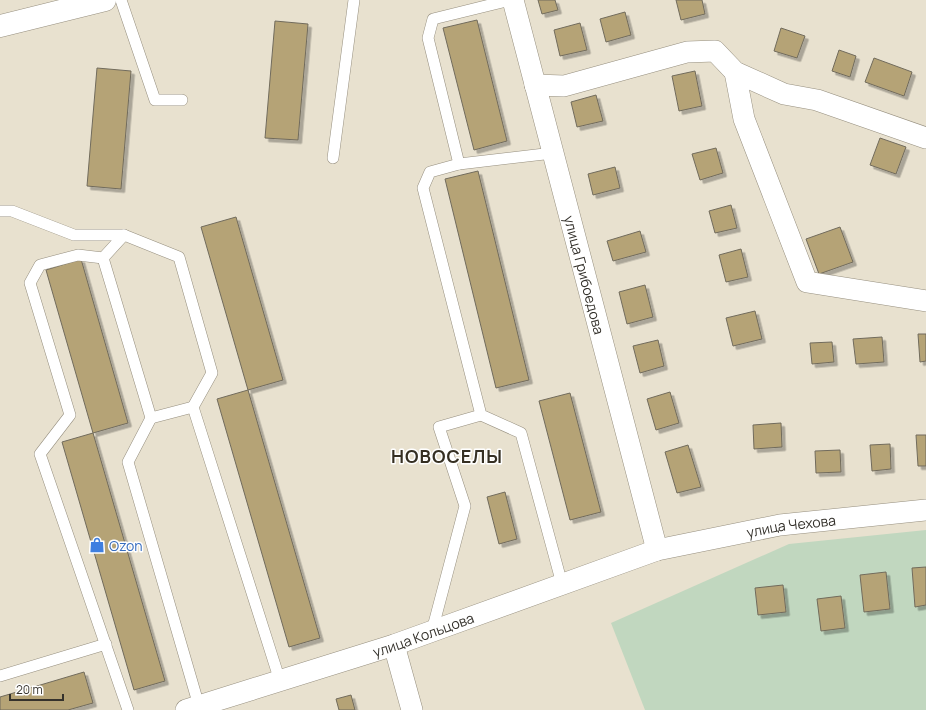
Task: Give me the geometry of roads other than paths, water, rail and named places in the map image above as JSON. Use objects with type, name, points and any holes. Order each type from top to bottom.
[{"type":"street","points":[[0,26],[105,0]]},
{"type":"street","name":"улица Грибоедова","points":[[512,0],[657,550]]},
{"type":"street","points":[[535,84],[564,86],[687,52],[715,51],[735,72],[784,94],[817,100],[926,138]]},
{"type":"street","points":[[735,72],[744,119],[807,282],[926,301]]},
{"type":"street","name":"улица Чехова","points":[[657,550],[780,525],[926,510]]},
{"type":"street","name":"улица Кольцова","points":[[193,708],[394,645],[657,550]]},
{"type":"street","points":[[394,645],[412,710]]},
{"type":"lane","points":[[122,0],[155,100],[182,100]]},
{"type":"lane","points":[[333,158],[354,0]]},
{"type":"lane","points":[[459,164],[428,38],[433,19],[512,0]]},
{"type":"lane","points":[[482,415],[423,188],[430,172],[459,164],[553,153]]},
{"type":"lane","points":[[0,211],[12,211],[74,235],[124,235],[179,257],[212,373],[193,407],[151,418]]},
{"type":"lane","points":[[103,258],[124,235]]},
{"type":"lane","points":[[103,258],[78,255],[40,265],[30,283],[70,415],[40,454],[128,710]]},
{"type":"lane","points":[[103,258],[151,418],[128,462],[193,708]]},
{"type":"lane","points":[[193,407],[280,681]]},
{"type":"lane","points":[[432,631],[465,506],[439,427],[482,415],[521,433],[562,584]]},
{"type":"lane","points":[[0,676],[106,644]]},
{"type":"place","name":"Ozon","points":[[97,545]]},
{"type":"district","name":"НОВОСЕЛЫ","points":[[447,456]]}]
